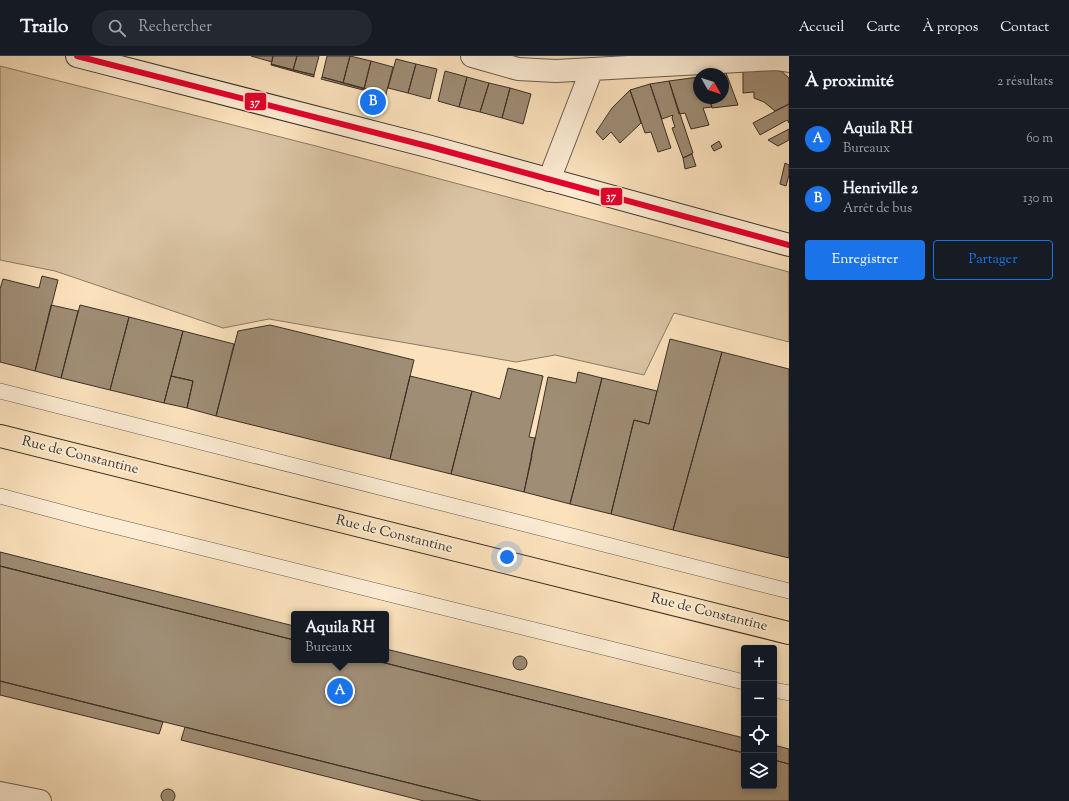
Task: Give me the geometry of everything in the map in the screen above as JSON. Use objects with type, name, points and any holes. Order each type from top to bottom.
[{"type":"main road","points":[[77,56],[431,147],[789,245]]},
{"type":"main road","points":[[472,56],[518,69],[556,71],[776,59],[789,62]]},
{"type":"main road","points":[[549,180],[592,69]]},
{"type":"main road","name":"Rue de Constantine","points":[[0,436],[789,633]]},
{"type":"main road","points":[[0,793],[40,801]]},
{"type":"lane","points":[[0,391],[789,591]]},
{"type":"lane","points":[[0,496],[94,521],[741,681]]},
{"type":"lane","points":[[777,691],[789,693]]},
{"type":"shaded area","points":[[0,66],[316,146],[789,272],[789,342],[674,313],[644,375],[555,355],[516,362],[269,319],[223,328],[55,271],[0,260]]},
{"type":"building","points":[[251,56],[273,56],[272,62]]},
{"type":"building","points":[[273,56],[297,56],[293,70],[271,64]]},
{"type":"building","points":[[297,56],[319,56],[314,75],[293,70]]},
{"type":"building","points":[[327,56],[350,56],[343,83],[322,77]]},
{"type":"building","points":[[350,56],[371,61],[364,89],[343,83]]},
{"type":"building","points":[[396,59],[416,64],[408,93],[388,88]]},
{"type":"building","points":[[371,61],[393,67],[386,94],[364,89]]},
{"type":"building","points":[[416,64],[437,69],[430,99],[408,93]]},
{"type":"building","points":[[271,65],[314,75],[314,77]]},
{"type":"building","points":[[762,67],[781,71],[789,78],[789,104],[775,111],[764,102],[754,98],[754,92],[743,93],[743,70]]},
{"type":"building","points":[[445,71],[467,77],[459,107],[438,101]]},
{"type":"building","points":[[322,77],[386,94],[386,96],[321,79]]},
{"type":"building","points":[[467,77],[489,83],[480,112],[459,107]]},
{"type":"building","points":[[693,78],[693,104],[711,104],[712,107],[703,108],[709,125],[691,129],[685,113],[679,114],[669,81]]},
{"type":"building","points":[[669,81],[693,153],[683,158],[672,128],[675,127],[672,118],[673,115],[662,119],[650,84]]},
{"type":"building","points":[[729,81],[738,105],[712,108],[711,104],[729,104]]},
{"type":"building","points":[[489,83],[510,88],[502,118],[480,112]]},
{"type":"building","points":[[650,84],[671,148],[658,152],[651,132],[645,133],[630,90]]},
{"type":"building","points":[[510,88],[531,94],[523,124],[502,118]]},
{"type":"building","points":[[630,90],[641,123],[620,143],[611,132],[603,140],[596,132],[612,108]]},
{"type":"building","points":[[789,104],[789,123],[787,120],[760,135],[753,123]]},
{"type":"building","points":[[789,129],[789,140],[778,146],[768,140]]},
{"type":"building","points":[[719,141],[722,147],[714,151],[711,146]]},
{"type":"building","points":[[692,154],[696,166],[685,169],[683,158]]},
{"type":"building","points":[[785,163],[789,165],[789,175],[786,186],[780,184]]},
{"type":"building","points":[[42,276],[58,280],[35,371],[0,362],[0,289],[3,279],[39,288]]},
{"type":"building","points":[[51,305],[78,311],[61,378],[35,371]]},
{"type":"building","points":[[80,305],[129,317],[110,390],[61,378]]},
{"type":"building","points":[[129,317],[183,331],[164,403],[110,390]]},
{"type":"building","points":[[270,325],[414,360],[390,459],[216,416],[238,331]]},
{"type":"building","points":[[183,331],[234,344],[216,416],[187,408],[193,381],[171,376]]},
{"type":"building","points":[[670,339],[722,352],[673,530],[611,514],[634,420],[649,424]]},
{"type":"building","points":[[722,352],[789,369],[789,558],[673,530]]},
{"type":"building","points":[[508,368],[543,376],[529,437],[535,438],[524,492],[451,474],[472,391],[500,399]]},
{"type":"building","points":[[578,372],[602,378],[570,504],[524,492],[548,377],[576,383]]},
{"type":"building","points":[[171,376],[193,381],[187,408],[164,403]]},
{"type":"building","points":[[410,376],[472,391],[451,474],[390,459]]},
{"type":"building","points":[[602,378],[657,391],[649,424],[634,420],[611,514],[570,504]]},
{"type":"building","points":[[0,552],[291,625],[291,639],[0,566]]},
{"type":"building","points":[[0,566],[291,639],[291,663],[385,663],[741,752],[741,789],[777,789],[777,761],[789,764],[789,801],[481,801],[0,681]]},
{"type":"building","points":[[389,650],[741,737],[741,752],[385,663],[389,663]]},
{"type":"building","points":[[520,656],[525,658],[527,663],[525,668],[520,670],[515,668],[513,663],[515,658]]},
{"type":"building","points":[[0,681],[163,722],[159,734],[0,695]]},
{"type":"building","points":[[185,727],[481,801],[424,801],[181,740]]},
{"type":"building","points":[[777,746],[789,749],[789,764],[777,761]]},
{"type":"building","points":[[168,789],[174,793],[175,796],[173,801],[163,801],[161,796],[163,791]]},
{"type":"transit line","name":"37","points":[[77,56],[431,147],[789,245]]},
{"type":"place","name":"Henriville 2","points":[[373,102]]},
{"type":"place","name":"Aquila RH","points":[[340,691]]}]
